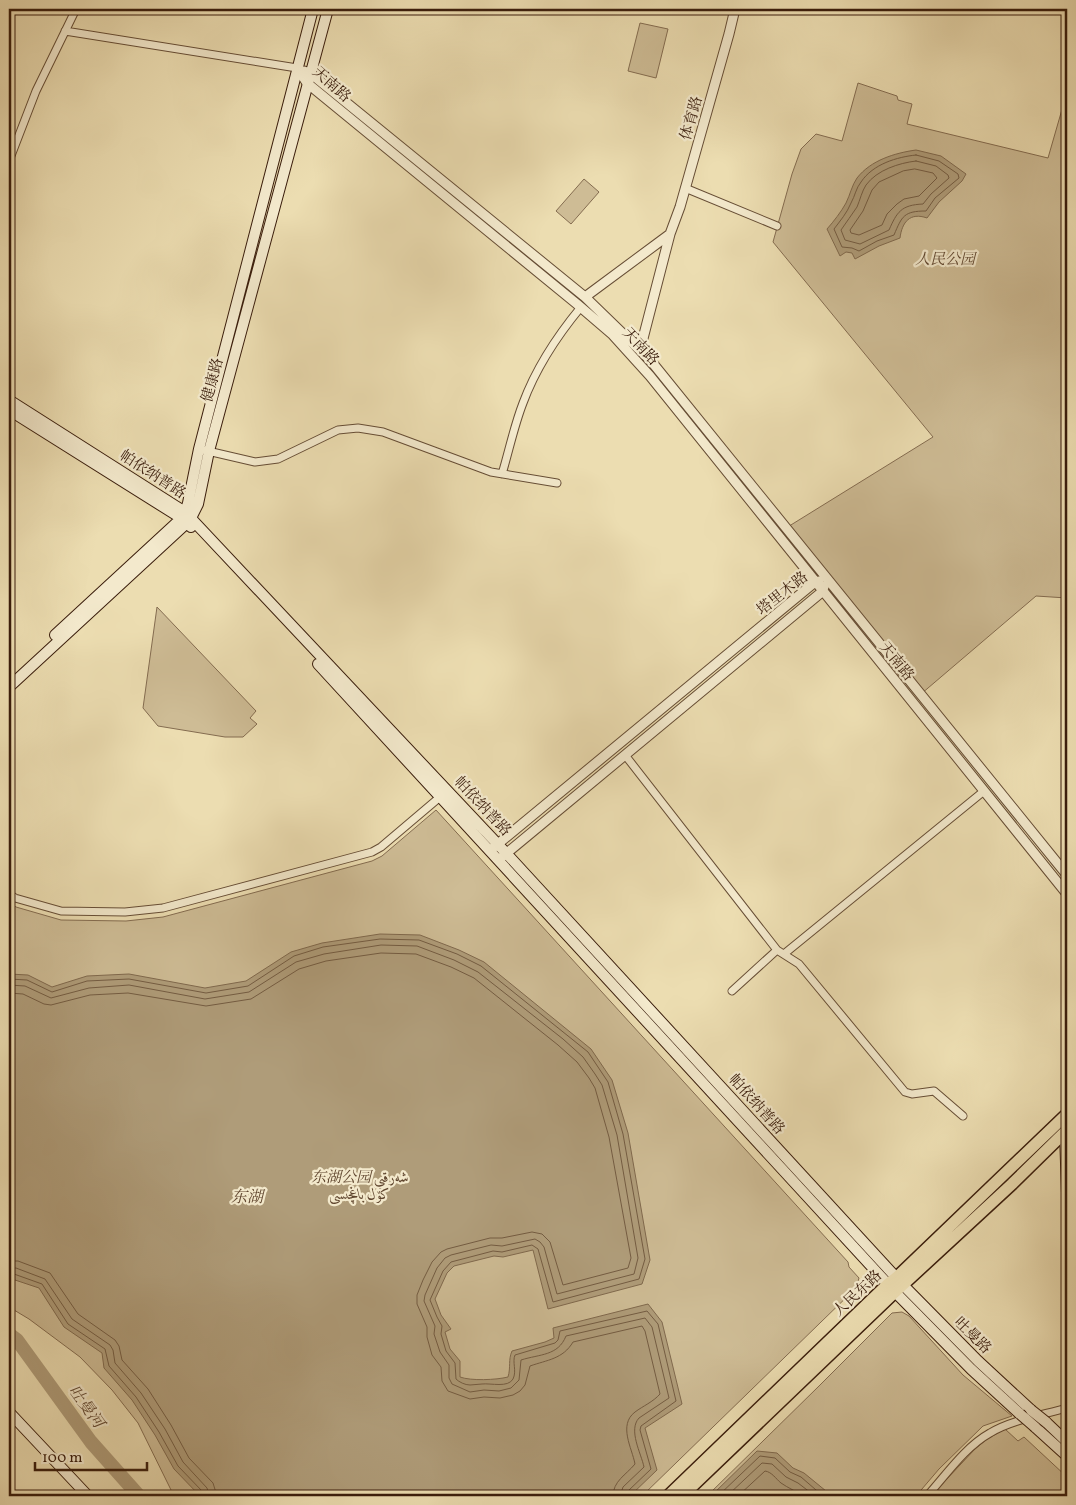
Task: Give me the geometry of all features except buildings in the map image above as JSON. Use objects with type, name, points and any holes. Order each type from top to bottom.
[{"type":"main road","name":"健康路","points":[[9,687],[186,519],[198,504],[204,450],[313,9]]},
{"type":"main road","name":"健康路","points":[[204,450],[328,9]]},
{"type":"main road","name":"帕依纳普路","points":[[9,400],[186,519],[415,754],[493,847],[498,860],[895,1285]]},
{"type":"main road","name":"帕依纳普路","points":[[9,410],[186,519],[440,797],[493,847],[506,853],[895,1285]]},
{"type":"main road","name":"健康路","points":[[9,678],[186,519]]},
{"type":"main road","name":"人民东路","points":[[682,1496],[1067,1114]]},
{"type":"main road","name":"人民东路","points":[[668,1496],[895,1285],[1066,1131]]},
{"type":"main road","points":[[1066,1131],[1067,1193]]},
{"type":"main road","name":"吐曼路","points":[[895,1285],[1067,1442]]},
{"type":"main road","name":"吐曼路","points":[[895,1285],[972,1369],[1067,1456]]},
{"type":"main road","points":[[9,1412],[88,1496]]},
{"type":"street","points":[[9,161],[36,91],[76,9]]},
{"type":"street","name":"体育路","points":[[640,350],[670,234],[729,34],[734,9]]},
{"type":"street","points":[[65,31],[297,68]]},
{"type":"street","name":"天南路","points":[[297,68],[612,334],[650,376],[1067,894]]},
{"type":"street","name":"天南路","points":[[309,78],[585,297],[651,361],[1067,875]]},
{"type":"street","points":[[685,188],[777,226]]},
{"type":"street","points":[[585,297],[670,234]]},
{"type":"street","points":[[502,474],[523,403],[536,374],[563,328],[581,307]]},
{"type":"street","points":[[204,450],[255,462],[278,459],[338,430],[358,428],[383,432],[491,472],[557,483]]},
{"type":"street","name":"塔里木路","points":[[493,847],[815,582],[827,578]]},
{"type":"street","name":"塔里木路","points":[[498,860],[823,592],[827,578]]},
{"type":"street","points":[[625,755],[781,952],[799,964],[905,1092],[912,1094],[934,1092],[963,1116]]},
{"type":"street","points":[[732,991],[984,791]]},
{"type":"street","points":[[9,894],[15,898],[61,911],[125,912],[163,908],[372,852],[381,847],[440,797]]},
{"type":"street","points":[[927,1496],[971,1447],[988,1433],[1000,1427],[1067,1408]]},
{"type":"green space","points":[[640,23],[668,29],[656,78],[628,71]]},
{"type":"green space","name":"人民公园","points":[[858,83],[897,96],[898,100],[912,104],[907,124],[1048,158],[1067,92],[1067,598],[1036,596],[921,694],[786,528],[933,437],[773,242],[801,149],[816,134],[842,141]]},
{"type":"green space","points":[[584,179],[599,192],[571,224],[556,211]]},
{"type":"green space","points":[[157,607],[256,711],[250,718],[257,724],[243,737],[225,737],[158,726],[143,708]]},
{"type":"green space","name":"东湖","points":[[436,810],[848,1262],[849,1267],[859,1278],[856,1288],[642,1496],[174,1496],[138,1423],[112,1390],[80,1357],[29,1319],[9,1307],[9,902],[16,907],[61,920],[126,921],[163,917],[372,861],[382,856]]},
{"type":"green space","points":[[902,1312],[909,1316],[963,1375],[1012,1416],[983,1426],[939,1469],[916,1496],[707,1496],[892,1313]]},
{"type":"green space","points":[[1005,1429],[1018,1441],[1024,1437],[1067,1477],[1067,1496],[931,1496],[975,1449],[987,1439]]},
{"type":"water","points":[[916,150],[941,156],[966,174],[962,181],[939,202],[927,218],[916,216],[908,220],[903,227],[900,238],[879,246],[855,259],[852,253],[846,252],[840,256],[827,229],[844,206],[857,178],[869,166],[884,158]]},
{"type":"water","name":"东湖","points":[[380,934],[420,935],[484,962],[591,1049],[612,1080],[628,1133],[650,1260],[642,1284],[548,1309],[533,1250],[503,1257],[494,1256],[454,1266],[447,1273],[435,1299],[441,1315],[451,1329],[445,1332],[450,1349],[460,1361],[460,1377],[477,1380],[508,1377],[512,1351],[554,1338],[553,1328],[648,1304],[662,1322],[682,1404],[645,1428],[657,1470],[630,1496],[200,1496],[174,1469],[132,1400],[104,1368],[102,1353],[64,1327],[39,1288],[12,1279],[9,1280],[9,974],[28,975],[52,987],[87,976],[129,974],[205,988],[246,981],[291,952],[322,943]]},
{"type":"water","points":[[757,1451],[777,1453],[793,1468],[804,1473],[826,1491],[829,1496],[711,1496]]},
{"type":"waterway","name":"吐曼河","points":[[9,1334],[17,1340],[91,1442],[139,1496]]},
{"type":"park label","name":"东湖公园 شەرقىي كۆل باغچىسى","points":[[360,1186]]}]
